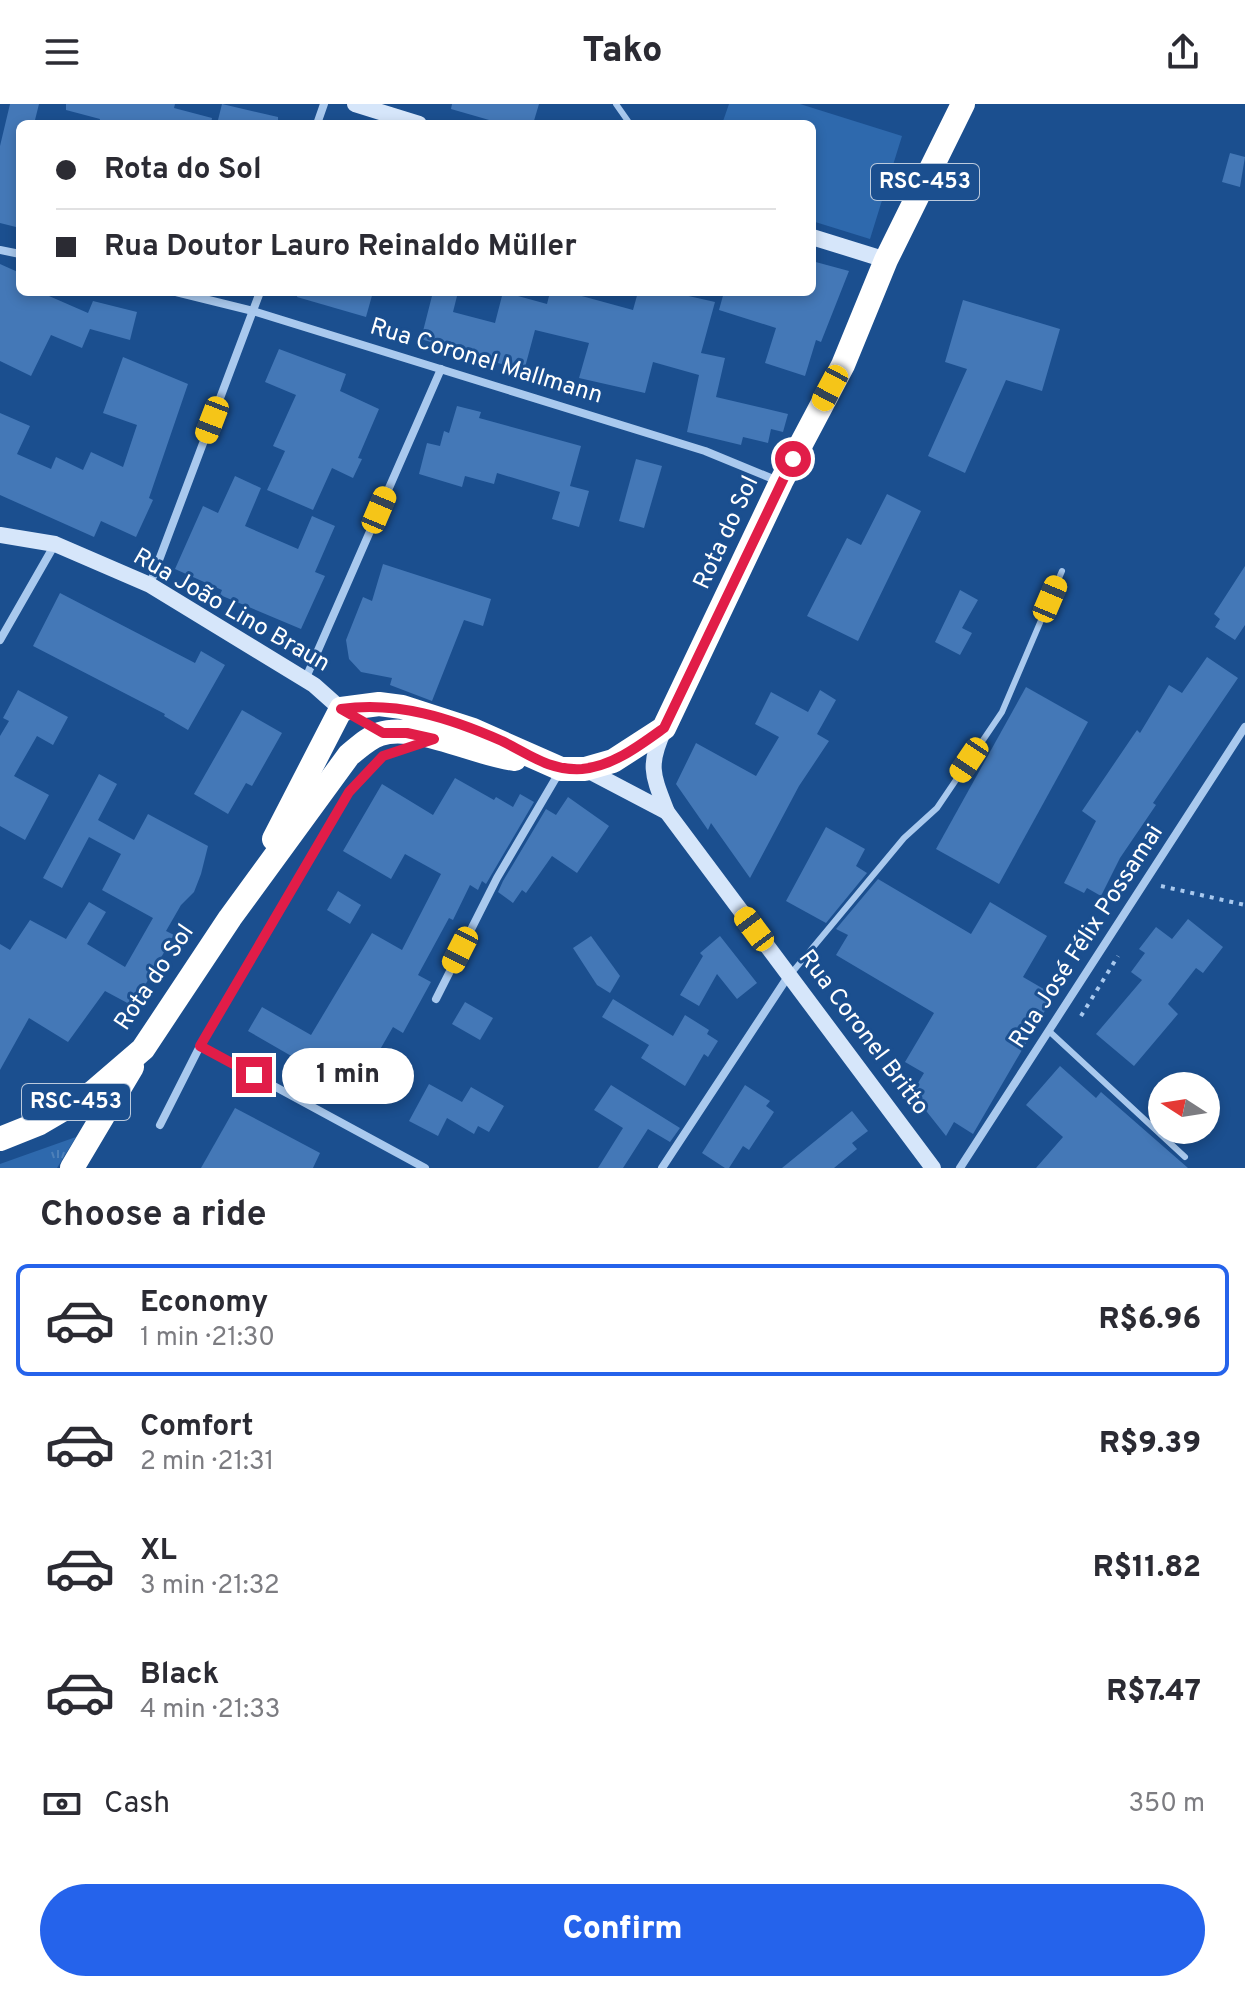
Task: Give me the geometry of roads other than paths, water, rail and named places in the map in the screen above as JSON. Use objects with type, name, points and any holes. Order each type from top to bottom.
[{"type":"highway","name":"Rota do Sol","points":[[664,728],[781,482],[843,365],[886,260],[963,104]]},
{"type":"highway","points":[[341,709],[379,704],[402,707],[473,730],[535,761]]},
{"type":"highway","name":"Rota do Sol","points":[[230,918],[320,754],[341,709]]},
{"type":"highway","points":[[341,709],[383,733],[407,733],[504,758],[573,769],[621,757],[664,728]]},
{"type":"highway","points":[[291,837],[340,742],[341,709]]},
{"type":"highway","name":"Rota do Sol","points":[[0,1139],[40,1123],[93,1092],[143,1049],[230,918],[349,755],[383,733]]},
{"type":"highway","points":[[72,1168],[143,1049]]},
{"type":"street","points":[[355,104],[406,120]]},
{"type":"street","points":[[816,238],[886,260]]},
{"type":"street","name":"Rua Coronel Mallmann","points":[[192,296],[253,311],[705,451],[781,482]]},
{"type":"street","points":[[150,585],[259,296]]},
{"type":"street","points":[[305,680],[441,369]]},
{"type":"street","name":"Rua João Lino Braun","points":[[0,535],[55,544],[150,585],[305,680],[341,709]]},
{"type":"street","points":[[0,640],[55,544]]},
{"type":"street","name":"Rua José Félix Possamai","points":[[960,1168],[1245,727]]},
{"type":"street","points":[[664,728],[651,757],[655,780],[667,812]]},
{"type":"street","points":[[160,1125],[200,1046],[357,782],[383,756],[434,739]]},
{"type":"street","points":[[436,999],[497,878],[573,769],[667,812]]},
{"type":"street","name":"Rua Coronel Britto","points":[[667,812],[933,1168]]},
{"type":"street","points":[[662,1168],[789,975]]},
{"type":"street","points":[[200,1046],[419,1167]]},
{"type":"lane","points":[[789,975],[904,838],[937,808],[1002,712],[1062,571]]},
{"type":"lane","points":[[1050,1032],[1185,1157]]}]
